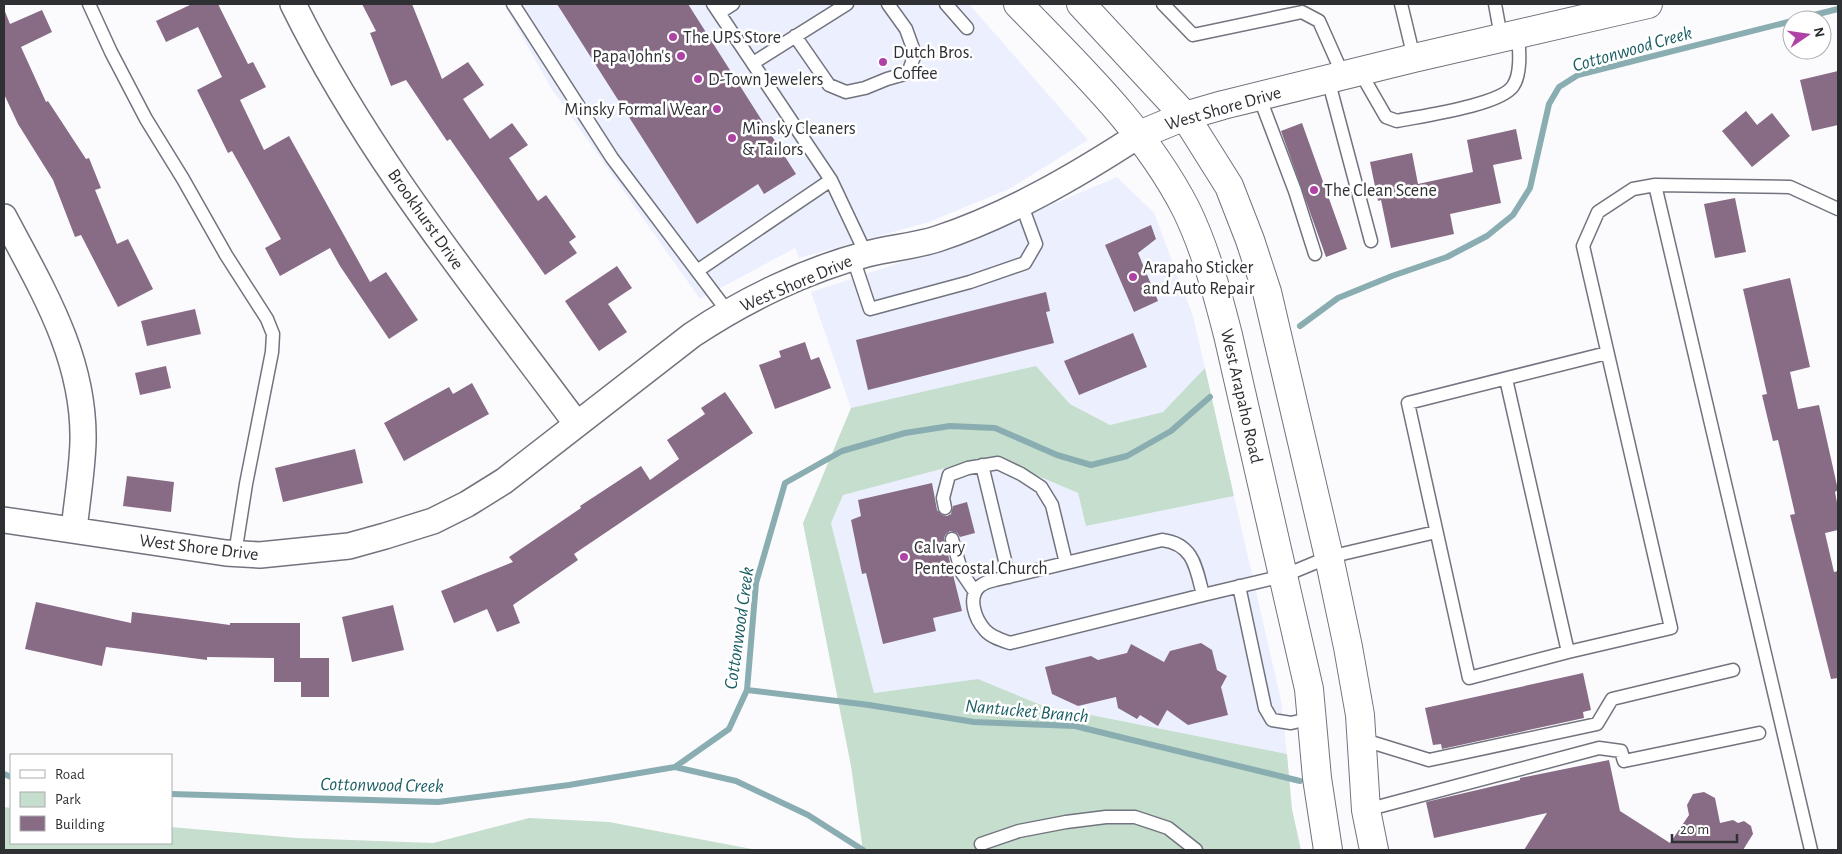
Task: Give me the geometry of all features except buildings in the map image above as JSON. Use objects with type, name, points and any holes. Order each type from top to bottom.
[{"type":"main road","name":"West Arapaho Road","points":[[1018,4],[1114,103],[1140,135],[1186,210],[1213,278],[1228,335],[1309,689],[1320,804],[1328,850]]},
{"type":"main road","points":[[1081,4],[1185,116],[1229,186],[1250,240],[1267,292],[1329,557],[1356,685],[1366,810],[1374,850]]},
{"type":"main road","name":"West Shore Drive","points":[[1140,135],[1185,116],[1259,96],[1510,35],[1648,4]]},
{"type":"street","name":"Brookhurst Drive","points":[[293,4],[341,90],[409,199],[576,423]]},
{"type":"street","name":"West Shore Drive","points":[[4,520],[235,554],[260,556],[349,546],[433,520],[467,504],[504,480],[692,335],[744,303],[816,270],[860,256],[936,239],[1022,203],[1080,174],[1140,135]]},
{"type":"street","points":[[4,218],[54,313],[73,363],[83,442],[74,530]]},
{"type":"lane","points":[[90,4],[111,52],[146,119],[226,255],[267,319],[272,334],[272,352],[246,484],[235,554]]},
{"type":"lane","points":[[512,4],[612,158],[728,312]]},
{"type":"lane","points":[[733,4],[716,8],[830,180],[860,256],[870,308],[970,282],[1025,263],[1036,244],[1022,203]]},
{"type":"lane","points":[[753,63],[847,4]]},
{"type":"lane","points":[[795,36],[829,85],[846,92],[865,88],[908,73],[915,54],[906,29],[888,4]]},
{"type":"lane","points":[[946,4],[966,28]]},
{"type":"lane","points":[[1163,4],[1193,35],[1302,12],[1319,21],[1345,75],[1371,241]]},
{"type":"lane","points":[[1401,4],[1414,58]]},
{"type":"lane","points":[[1345,75],[1367,84],[1386,117],[1397,121],[1486,102],[1502,96],[1513,86],[1520,63],[1510,35],[1495,4]]},
{"type":"lane","points":[[1259,96],[1295,191],[1315,254]]},
{"type":"lane","points":[[697,271],[830,180]]},
{"type":"lane","points":[[1607,353],[1408,404],[1469,678],[1671,628],[1583,246],[1598,212],[1633,190],[1655,185],[1790,187],[1838,209]]},
{"type":"lane","points":[[1655,185],[1811,850]]},
{"type":"lane","points":[[1506,379],[1568,652]]},
{"type":"lane","points":[[945,508],[943,498],[949,475],[968,468],[998,462],[1042,487],[1052,505],[1066,563]]},
{"type":"lane","points":[[982,465],[1009,577]]},
{"type":"lane","points":[[1203,595],[1198,571],[1189,553],[1175,542],[1162,540],[981,585],[975,592],[973,601],[975,614],[985,630],[997,638],[1010,643],[1283,576],[1329,557],[1436,532]]},
{"type":"lane","points":[[952,539],[962,573],[975,592]]},
{"type":"lane","points":[[1240,586],[1265,708],[1268,714],[1272,720],[1291,723],[1312,718]]},
{"type":"lane","points":[[1361,739],[1429,760],[1597,724],[1612,699],[1733,670]]},
{"type":"lane","points":[[1366,810],[1599,748],[1622,751],[1624,761],[1759,733]]},
{"type":"lane","points":[[981,844],[1019,831],[1066,822],[1106,817],[1135,817],[1168,828],[1196,850]]},
{"type":"shaded area","points":[[504,4],[969,4],[1088,140],[1009,189],[929,222],[799,258],[795,248],[700,299],[551,88]]},
{"type":"shaded area","points":[[1117,177],[1154,213],[1193,316],[1205,368],[1163,412],[1110,425],[1070,404],[1036,366],[851,408],[811,292],[963,242]]},
{"type":"shaded area","points":[[983,458],[1022,469],[1078,493],[1086,526],[1234,496],[1281,700],[1287,754],[1041,705],[978,679],[874,693],[831,523],[842,495]]},
{"type":"green space","points":[[1036,366],[1070,404],[1110,425],[1163,412],[1205,368],[1234,496],[1086,526],[1078,493],[1022,469],[983,458],[843,495],[831,523],[874,693],[978,679],[1041,705],[1287,754],[1292,809],[1301,850],[863,850],[851,766],[803,523],[851,408]]},
{"type":"green space","points":[[4,807],[10,808],[10,844],[172,844],[172,827],[296,838],[433,843],[529,818],[609,822],[757,850],[4,850]]},
{"type":"waterway","name":"Cottonwood Creek","points":[[1832,10],[1838,9]]},
{"type":"waterway","name":"Cottonwood Creek","points":[[1300,326],[1338,298],[1392,276],[1447,257],[1487,236],[1513,215],[1530,188],[1549,104],[1559,87],[1578,75],[1782,24]]},
{"type":"waterway","name":"Cottonwood Creek","points":[[172,794],[438,802],[569,785],[675,767],[729,729],[747,690],[756,583],[785,483],[842,451],[905,433],[950,426],[995,428],[1057,455],[1091,465],[1127,456],[1171,431],[1210,397]]},
{"type":"waterway","name":"Nantucket Branch","points":[[747,690],[869,705],[974,722],[1075,726],[1300,781]]},
{"type":"waterway","points":[[675,767],[736,781],[808,815],[863,850]]},
{"type":"waterway","name":"Cottonwood Creek","points":[[4,774],[10,777]]},
{"type":"place","name":"The UPS Store","points":[[673,37]]},
{"type":"place","name":"Papa John's","points":[[681,56]]},
{"type":"place","name":"Dutch Bros. Coffee","points":[[883,62]]},
{"type":"place","name":"D-Town Jewelers","points":[[698,79]]},
{"type":"place","name":"Minsky Formal Wear","points":[[717,109]]},
{"type":"place","name":"Minsky Cleaners & Tailors","points":[[732,138]]},
{"type":"place","name":"The Clean Scene","points":[[1314,190]]},
{"type":"place","name":"Arapaho Sticker and Auto Repair","points":[[1133,277]]},
{"type":"place","name":"Calvary Pentecostal Church","points":[[904,557]]}]
